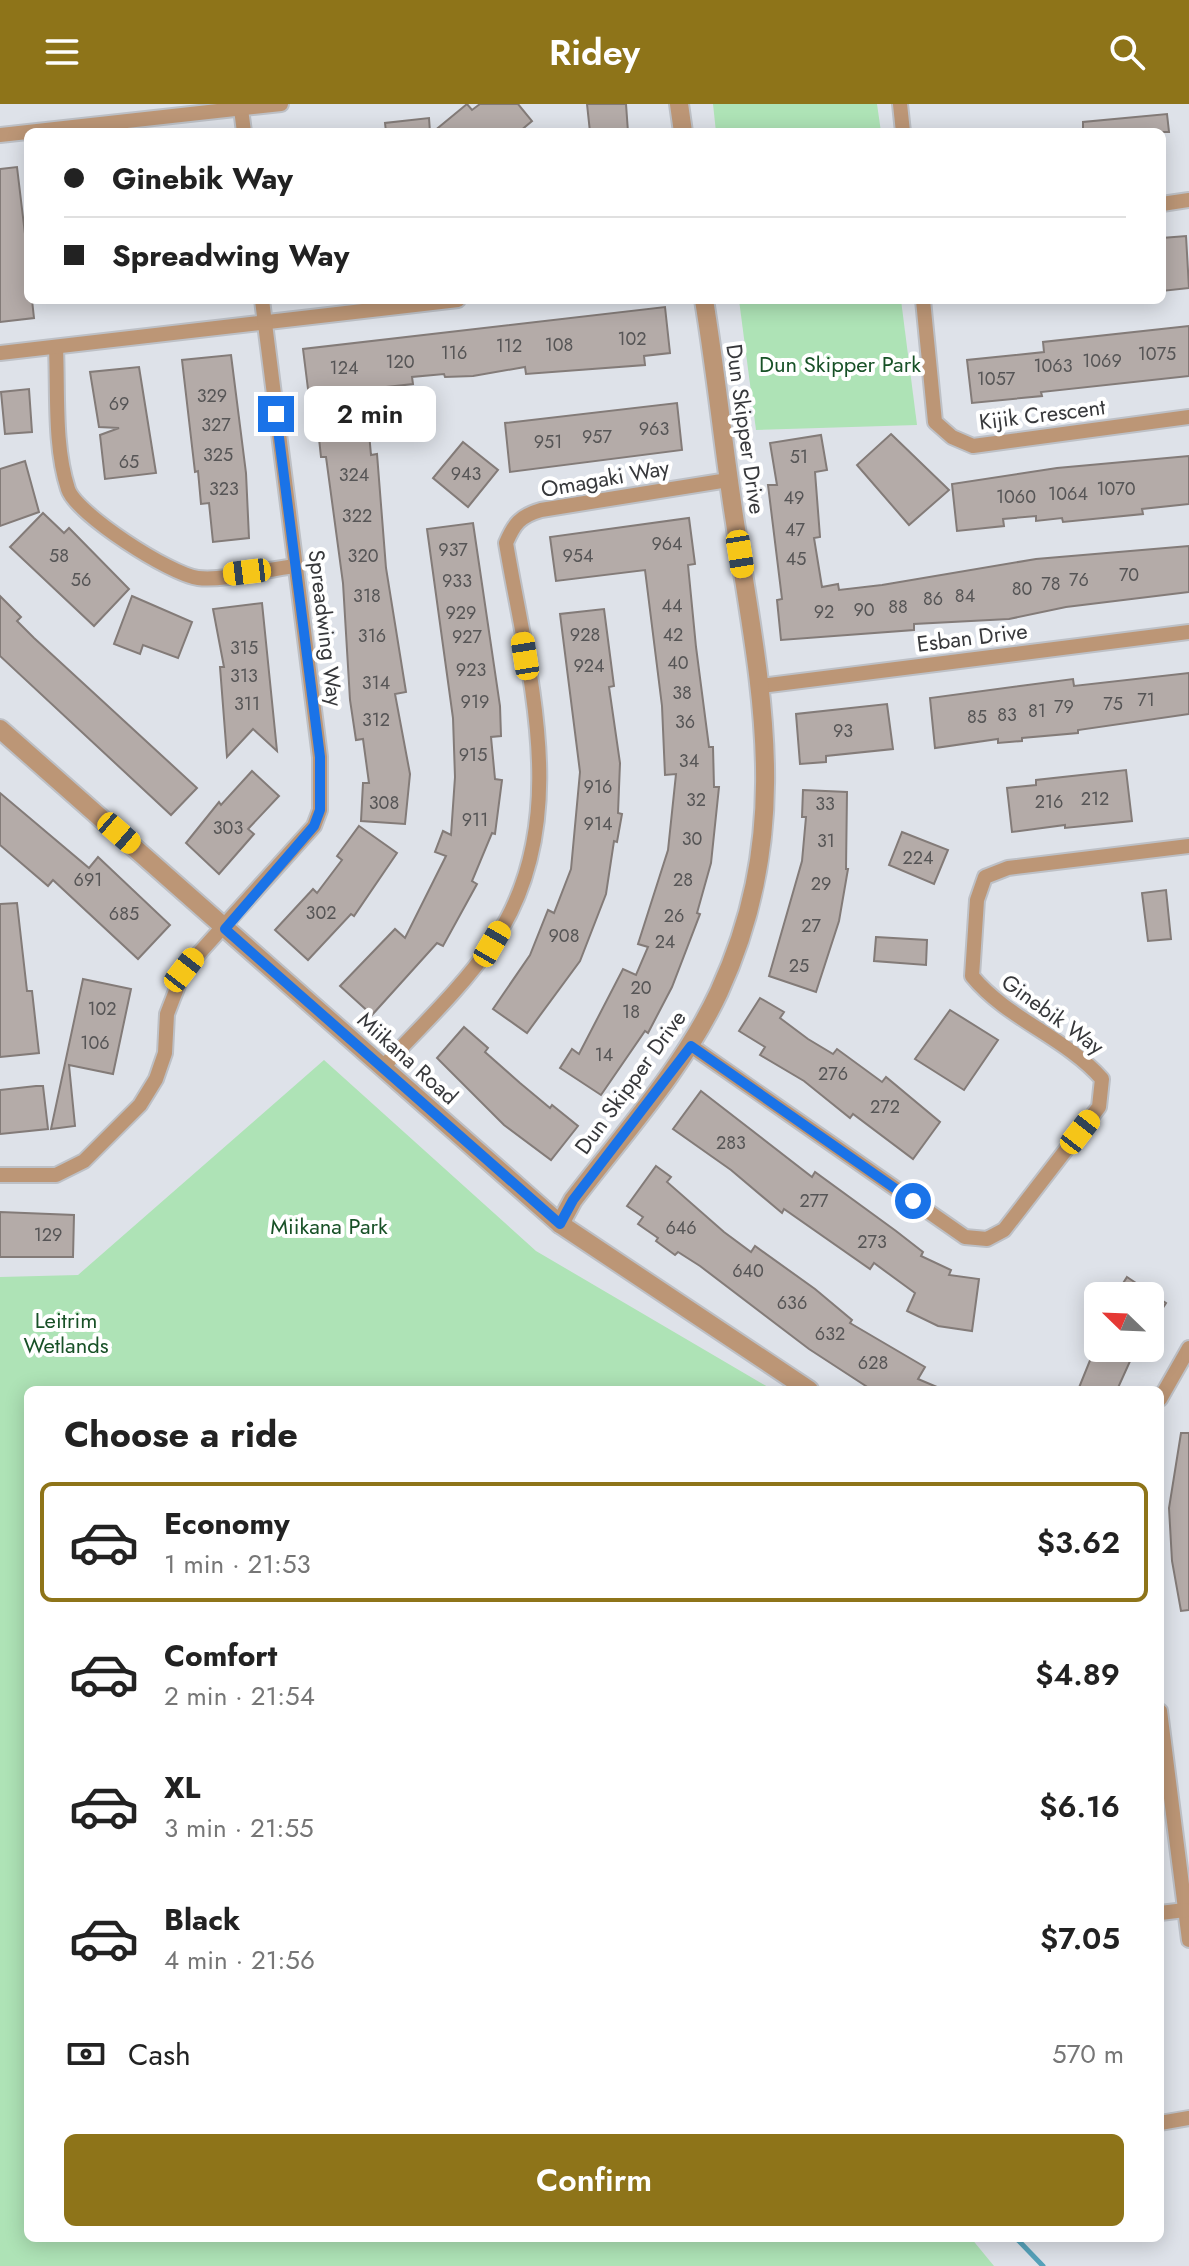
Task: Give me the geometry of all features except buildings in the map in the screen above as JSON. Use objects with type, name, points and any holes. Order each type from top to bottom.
[{"type":"street","points":[[65,128],[281,104]]},
{"type":"street","points":[[679,104],[682,128]]},
{"type":"street","points":[[900,104],[903,128]]},
{"type":"street","points":[[241,109],[243,128]]},
{"type":"street","points":[[0,135],[24,132]]},
{"type":"street","points":[[1166,203],[1189,200]]},
{"type":"street","name":"Spreadwing Way","points":[[0,1175],[56,1175],[84,1161],[140,1105],[156,1079],[165,1053],[167,1014],[174,988],[194,956],[225,929],[314,826],[320,810],[320,757],[262,304]]},
{"type":"street","points":[[0,353],[426,304]]},
{"type":"street","name":"Dun Skipper Drive","points":[[560,1224],[573,1200],[691,1046],[740,941],[761,863],[767,796],[761,686],[728,480],[705,304]]},
{"type":"street","name":"Kijik Crescent","points":[[923,304],[935,422],[952,437],[973,446],[1189,417]]},
{"type":"street","points":[[56,348],[62,462],[69,492],[83,509],[175,572],[199,578],[296,566]]},
{"type":"street","name":"Omagaki Way","points":[[383,1067],[460,985],[492,944],[527,871],[534,844],[542,782],[539,740],[506,543],[513,527],[523,517],[541,510],[728,480]]},
{"type":"street","name":"Esban Drive","points":[[761,686],[1189,632]]},
{"type":"street","name":"Miikana Road","points":[[0,730],[560,1224],[803,1386]]},
{"type":"street","name":"Ginebik Way","points":[[691,1046],[965,1237],[987,1239],[1004,1230],[1099,1107],[1102,1079],[1088,1063],[987,994],[972,976],[977,900],[985,877],[1008,868],[1189,846]]},
{"type":"street","points":[[1164,1392],[1189,1348]]},
{"type":"street","points":[[1164,1743],[1189,1940]]},
{"type":"street","points":[[1164,1913],[1185,1910]]},
{"type":"street","points":[[1164,2122],[1189,2118]]},
{"type":"green space","points":[[713,104],[877,104],[880,128],[716,128]]},
{"type":"green space","name":"Dun Skipper Park","points":[[740,304],[902,304],[917,425],[756,430]]},
{"type":"green space","points":[[324,1060],[536,1251],[766,1386],[24,1386],[24,2242],[974,2242],[994,2266],[0,2266],[0,1277],[78,1275]]},
{"type":"waterway","points":[[1020,2242],[1043,2266]]},
{"type":"route","points":[[276,414],[320,757],[320,810],[314,826],[225,929],[560,1224],[573,1200],[691,1046],[913,1201]]},
{"type":"park label","name":"Miikana Park","points":[[329,1226]]},
{"type":"park label","name":"Leitrim Wetlands","points":[[66,1332]]}]
